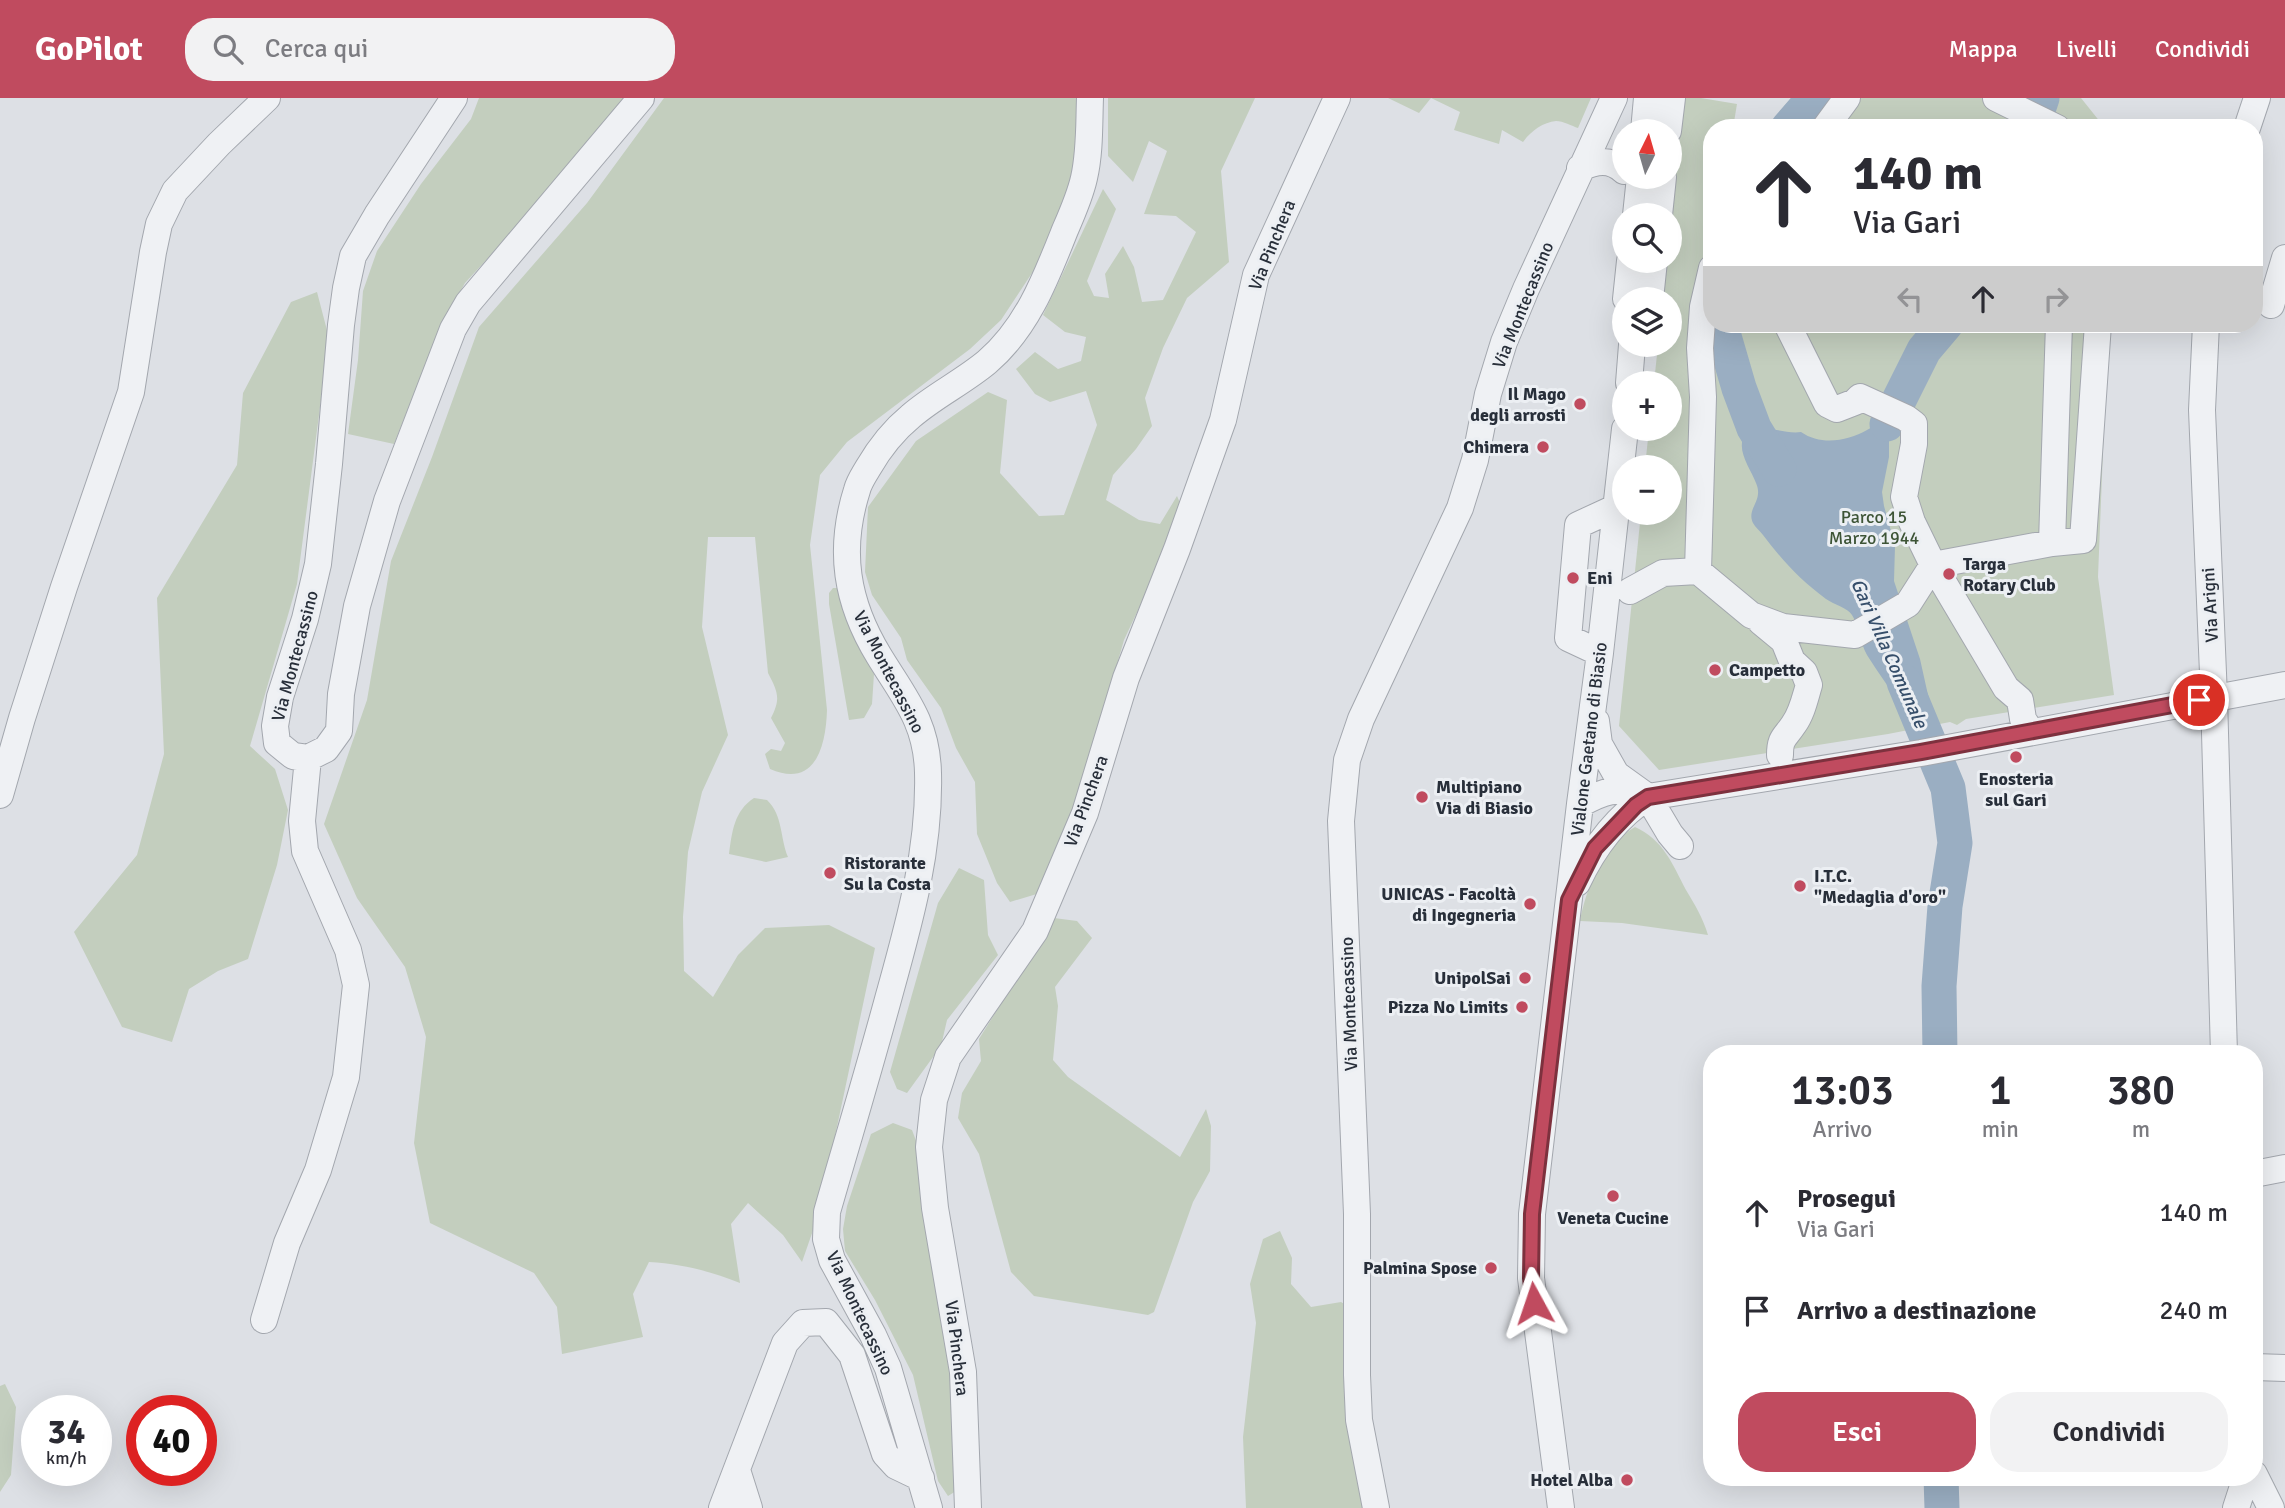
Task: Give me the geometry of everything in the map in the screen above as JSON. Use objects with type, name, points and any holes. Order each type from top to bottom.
[{"type":"street","points":[[0,795],[64,587],[131,392],[159,224],[175,191],[267,98]]},
{"type":"street","name":"Via Montecassino","points":[[308,758],[293,756],[277,743],[275,726],[280,697],[305,619],[318,564],[346,288],[353,256],[454,98]]},
{"type":"street","points":[[264,1320],[287,1243],[318,1170],[346,1077],[356,985],[348,950],[305,851],[302,821],[308,758],[326,749],[338,731],[341,694],[357,606],[387,501],[453,329],[468,303],[641,98]]},
{"type":"street","name":"Via Montecassino","points":[[929,1508],[888,1368],[832,1261],[826,1239],[827,1213],[911,916],[924,854],[928,772],[926,748],[919,722],[857,614],[846,564],[848,525],[857,487],[877,452],[910,416],[988,361],[1021,324],[1047,277],[1084,181],[1089,148],[1090,98]]},
{"type":"street","name":"Via Pinchera","points":[[968,1508],[963,1372],[935,1208],[929,1147],[934,1100],[948,1057],[1035,931],[1085,813],[1126,678],[1177,549],[1223,420],[1256,275],[1337,98]]},
{"type":"street","name":"Via Montecassino","points":[[1376,1508],[1360,1420],[1357,1374],[1357,1214],[1341,821],[1347,760],[1361,719],[1460,508],[1475,460],[1488,394],[1504,342],[1580,168],[1614,98]]},
{"type":"street","points":[[1645,119],[1647,98]]},
{"type":"street","points":[[1669,119],[1672,98]]},
{"type":"street","points":[[1832,119],[1847,98]]},
{"type":"street","points":[[1997,98],[2038,119]]},
{"type":"street","points":[[2250,119],[2257,98]]},
{"type":"street","points":[[1580,168],[1596,161],[1605,161],[1612,167]]},
{"type":"street","points":[[2270,305],[2285,258]]},
{"type":"street","points":[[1698,571],[1703,397],[1700,348],[1703,307]]},
{"type":"street","points":[[1792,333],[1827,404],[1837,409],[1855,402],[1860,397],[1875,402],[1914,424],[1914,444],[1905,496],[1912,522],[1933,565],[2007,688],[2020,700],[2024,719],[2031,732]]},
{"type":"street","points":[[2052,543],[2059,333]]},
{"type":"street","points":[[1751,615],[1783,627],[1855,635],[1908,604],[1933,565],[2052,543],[2083,540],[2097,333]]},
{"type":"street","name":"Via Arigni","points":[[2206,333],[2202,410],[2214,697],[2224,1045]]},
{"type":"street","points":[[1600,653],[1568,638],[1578,525],[1612,509]]},
{"type":"street","name":"Vialone Gaetano di Biasio","points":[[1561,1508],[1531,1278],[1532,1214],[1615,525]]},
{"type":"street","points":[[1630,591],[1662,573],[1698,571],[1784,641],[1792,661],[1804,672],[1809,685],[1794,724],[1780,743],[1780,755]]},
{"type":"street","points":[[1569,900],[1595,848],[1642,801],[2285,685]]},
{"type":"street","points":[[1594,702],[1599,744],[1616,774],[1680,846]]},
{"type":"street","points":[[1580,804],[1614,790],[1631,791],[1642,801]]},
{"type":"street","points":[[2263,1172],[2285,1168]]},
{"type":"street","points":[[722,1508],[785,1343],[803,1323],[826,1322],[852,1355],[885,1454],[896,1466],[921,1478]]},
{"type":"street","points":[[2263,1367],[2285,1368]]},
{"type":"street","points":[[737,1470],[749,1508]]},
{"type":"street","points":[[2236,1508],[2243,1486]]},
{"type":"street","points":[[2260,1486],[2271,1508]]},
{"type":"green space","points":[[479,98],[627,98],[524,219],[465,283],[440,328],[394,444],[348,434],[358,360],[363,291],[377,251],[421,184],[471,119]]},
{"type":"green space","points":[[664,98],[1076,98],[1084,152],[1034,270],[1001,320],[970,349],[847,442],[820,475],[810,545],[827,710],[821,749],[808,768],[798,773],[786,774],[770,769],[765,754],[771,749],[781,751],[785,743],[771,718],[777,695],[768,673],[755,537],[708,537],[702,627],[728,735],[702,792],[688,852],[683,917],[684,971],[713,997],[738,955],[765,928],[829,925],[875,948],[818,1216],[802,1262],[783,1235],[748,1203],[731,1224],[740,1283],[696,1269],[649,1262],[633,1294],[643,1337],[562,1354],[557,1307],[534,1273],[430,1223],[414,1143],[426,1037],[405,967],[357,898],[324,824],[367,700],[391,561],[479,327],[587,203]]},
{"type":"green space","points":[[1108,98],[1255,98],[1221,171],[1229,262],[1187,298],[1163,348],[1145,398],[1152,426],[1113,475],[1106,500],[1139,520],[1160,524],[1177,496],[1184,512],[1124,640],[1079,796],[1040,893],[1010,902],[997,883],[977,834],[975,782],[956,748],[941,708],[907,660],[901,638],[872,595],[865,572],[868,507],[916,441],[988,392],[1007,400],[1000,473],[1039,516],[1064,515],[1097,425],[1086,391],[1050,402],[1035,394],[1016,369],[1035,352],[1058,369],[1081,361],[1086,337],[1065,332],[1043,315],[1103,189],[1116,209],[1087,281],[1094,296],[1109,298],[1105,274],[1123,246],[1134,267],[1142,302],[1163,300],[1196,232],[1176,216],[1144,214],[1167,151],[1149,141],[1133,182],[1108,156]]},
{"type":"green space","points":[[1388,98],[1431,98],[1419,113]]},
{"type":"green space","points":[[1431,98],[1591,98],[1578,128],[1556,121],[1546,123],[1523,142],[1502,130],[1499,144],[1454,130],[1460,112]]},
{"type":"green space","name":"Parco 15 Marzo 1944","points":[[1684,98],[1701,98],[1737,104],[1734,119],[1703,119],[1703,333],[2108,333],[2098,577],[2114,695],[1966,719],[1957,725],[1950,722],[1659,770],[1619,726],[1640,525],[1682,525],[1682,455],[1646,455],[1648,441],[1682,441],[1682,371],[1655,371],[1657,357],[1682,357],[1682,287],[1663,287],[1665,273],[1682,273],[1682,203],[1673,203],[1674,189],[1682,189]]},
{"type":"green space","points":[[1791,98],[2081,98],[2098,119],[1777,119]]},
{"type":"green space","points":[[317,292],[329,338],[297,584],[250,746],[275,769],[288,810],[277,865],[248,959],[218,971],[189,989],[172,1042],[122,1027],[74,932],[137,855],[164,754],[157,598],[237,465],[243,393],[291,302]]},
{"type":"green space","points":[[833,588],[842,592],[874,674],[872,704],[864,718],[849,720],[829,604],[829,593]]},
{"type":"green space","points":[[754,798],[767,800],[772,806],[779,820],[788,857],[766,862],[729,854],[738,816]]},
{"type":"green space","points":[[1635,827],[1653,838],[1672,862],[1699,912],[1708,935],[1622,923],[1580,921],[1598,868],[1614,844]]},
{"type":"green space","points":[[959,868],[984,880],[988,935],[998,955],[947,1020],[941,1046],[907,1093],[897,1089],[890,1072],[938,903]]},
{"type":"green space","points":[[1054,918],[1077,921],[1092,938],[1055,987],[1058,1006],[1053,1060],[1068,1077],[1180,1157],[1206,1109],[1211,1126],[1210,1171],[1193,1202],[1154,1312],[1148,1315],[1034,1296],[1011,1272],[979,1154],[958,1118],[962,1093],[981,1061],[979,1039]]},
{"type":"green space","points":[[893,1123],[912,1130],[924,1162],[962,1393],[961,1488],[948,1496],[938,1481],[913,1375],[875,1300],[845,1251],[843,1229],[847,1206],[871,1134]]},
{"type":"green space","points":[[1280,1231],[1292,1258],[1291,1284],[1311,1307],[1341,1302],[1356,1311],[1370,1508],[1246,1508],[1243,1437],[1256,1323],[1250,1284],[1263,1239]]},
{"type":"green space","points":[[5,1384],[16,1407],[11,1475],[0,1492],[0,1386]]},
{"type":"water","points":[[1882,422],[1887,424],[1889,433],[1889,457],[1882,492],[1895,546],[1894,581],[1920,659],[1932,713],[1931,721],[1917,728],[1906,717],[1903,708],[1867,655],[1850,613],[1808,585],[1754,524],[1751,518],[1758,489],[1742,446],[1746,434],[1757,428],[1801,432],[1817,439],[1834,440],[1860,434]]},
{"type":"waterway","name":"Gari Villa Comunale","points":[[1796,119],[1814,98]]},
{"type":"waterway","points":[[2035,119],[2042,98]]},
{"type":"waterway","name":"Gari Villa Comunale","points":[[1723,333],[1754,428],[1779,469]]},
{"type":"waterway","points":[[1887,424],[1924,350],[1938,333]]},
{"type":"waterway","name":"Gari Villa Comunale","points":[[1904,682],[1948,788],[1955,843],[1945,906],[1939,986],[1940,1045]]},
{"type":"waterway","name":"Gari Villa Comunale","points":[[1941,1486],[1942,1508]]},
{"type":"place","name":"Il Mago degli arrosti","points":[[1580,404]]},
{"type":"place","name":"Chimera","points":[[1543,447]]},
{"type":"place","name":"Targa Rotary Club","points":[[1949,574]]},
{"type":"place","name":"Eni","points":[[1573,578]]},
{"type":"place","name":"Campetto","points":[[1715,670]]},
{"type":"place","name":"Enosteria sul Gari","points":[[2016,757]]},
{"type":"place","name":"Multipiano Via di Biasio","points":[[1422,797]]},
{"type":"place","name":"Ristorante Su la Costa","points":[[830,873]]},
{"type":"place","name":"I.T.C. \"Medaglia d'oro\"","points":[[1800,886]]},
{"type":"place","name":"UNICAS - Facoltà di Ingegneria","points":[[1530,904]]},
{"type":"place","name":"UnipolSai","points":[[1525,978]]},
{"type":"place","name":"Pizza No Limits","points":[[1522,1007]]},
{"type":"place","name":"Veneta Cucine","points":[[1613,1196]]},
{"type":"place","name":"Palmina Spose","points":[[1491,1268]]},
{"type":"place","name":"Hotel Alba","points":[[1627,1480]]},
{"type":"route","points":[[1534,1303],[1531,1278],[1532,1214],[1569,900],[1595,848],[1636,805],[1648,797],[1921,752],[2199,700]]}]
